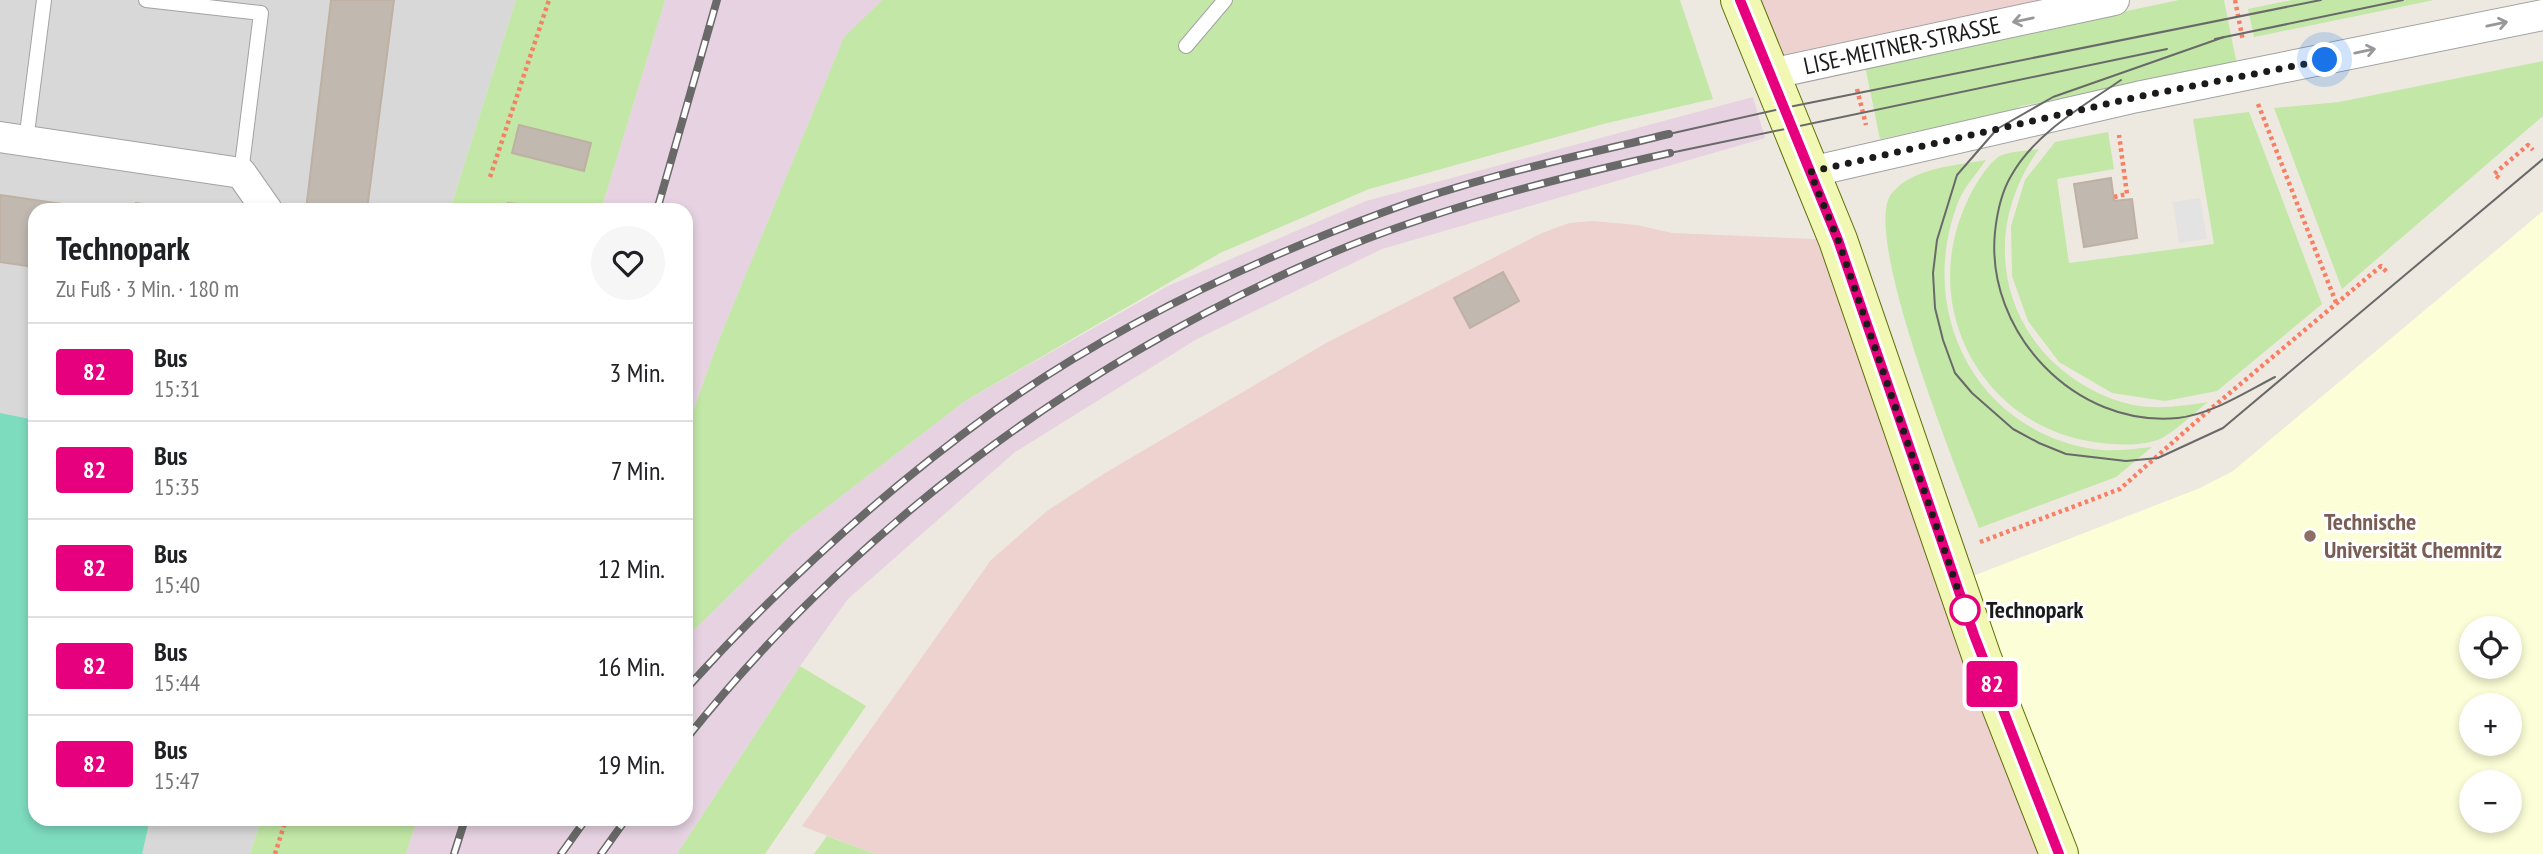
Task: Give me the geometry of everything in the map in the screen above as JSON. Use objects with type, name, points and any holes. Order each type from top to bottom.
[{"type":"main road","points":[[1740,0],[1838,240],[1982,658],[2059,854]]},
{"type":"street","name":"LISE-MEITNER-STRASSE","points":[[1770,74],[2114,0]]},
{"type":"street","points":[[1810,172],[2137,97],[2543,15]]},
{"type":"street","points":[[13,139],[241,173],[262,203]]},
{"type":"lane","points":[[13,139],[44,0]]},
{"type":"lane","points":[[146,0],[261,13],[241,173]]},
{"type":"lane","points":[[1186,46],[1225,0]]},
{"type":"path","points":[[490,177],[548,0]]},
{"type":"path","points":[[1849,57],[1875,157]]},
{"type":"path","points":[[2258,103],[2337,305]]},
{"type":"path","points":[[2114,197],[2127,194],[2117,124]]},
{"type":"path","points":[[2499,178],[2494,174],[2528,145],[2533,150]]},
{"type":"path","points":[[1976,543],[2120,489],[2381,266],[2388,273]]},
{"type":"path","points":[[275,854],[284,826]]},
{"type":"shaded area","points":[[0,0],[516,0],[452,203],[28,203],[28,826],[259,826],[250,854],[0,854]]},
{"type":"shaded area","points":[[665,0],[882,0],[844,37],[720,337],[693,411],[693,203],[603,203]]},
{"type":"shaded area","points":[[1740,0],[2114,0],[1770,74]]},
{"type":"shaded area","points":[[1753,97],[1765,138],[1382,249],[1197,339],[1015,452],[848,599],[800,666],[677,854],[406,854],[415,826],[693,826],[693,631],[792,534],[965,401],[1168,286],[1366,201]]},
{"type":"shaded area","points":[[2200,198],[2207,239],[2179,243],[2173,202]]},
{"type":"shaded area","name":"Technische Universität Chemnitz","points":[[2543,211],[2543,854],[2059,854],[1955,583],[2200,488],[2233,471]]},
{"type":"shaded area","points":[[1593,221],[1637,225],[1672,233],[1838,240],[2059,854],[875,854],[802,826],[991,560],[1047,511],[1105,473],[1326,343],[1542,233],[1569,223]]},
{"type":"green space","points":[[516,0],[665,0],[603,203],[452,203]]},
{"type":"green space","points":[[882,0],[1680,0],[1713,99],[1607,123],[1369,189],[1220,253],[965,401],[792,534],[693,631],[693,411],[720,337],[844,37]]},
{"type":"green space","points":[[2179,0],[2224,0],[2237,65],[2021,106],[2012,111],[1880,139],[1865,66]]},
{"type":"green space","points":[[2292,0],[2434,0],[2254,37],[2248,9]]},
{"type":"green space","points":[[2543,61],[2543,116],[2342,289],[2274,108],[2339,102]]},
{"type":"green space","points":[[2249,112],[2322,304],[2217,391],[2165,401],[2112,393],[2059,362],[2028,321],[2012,276],[2011,226],[2025,180],[2055,142],[2108,132],[2114,169],[2057,179],[2069,263],[2214,244],[2193,119]]},
{"type":"green space","points":[[2039,149],[2018,185],[2007,222],[2005,260],[2012,296],[2027,329],[2050,359],[2080,383],[2118,401],[2140,406],[2174,407],[2208,402],[2180,426],[2155,441],[2138,444],[2094,442],[2057,432],[2025,416],[1997,393],[1975,365],[1960,333],[1952,299],[1951,262],[1958,225],[1965,207],[1979,180],[1998,157],[2012,152]]},
{"type":"green space","points":[[1986,160],[1959,200],[1947,241],[1945,282],[1951,322],[1965,358],[1987,391],[2016,417],[2051,437],[2100,450],[2152,447],[2116,477],[1979,528],[1916,356],[1889,254],[1885,216],[1892,193],[1901,184],[1936,169]]},
{"type":"green space","points":[[0,413],[28,419],[28,826],[148,826],[142,854],[0,854]]},
{"type":"green space","points":[[800,666],[866,706],[765,854],[677,854]]},
{"type":"green space","points":[[259,826],[415,826],[406,854],[250,854]]},
{"type":"green space","points":[[827,836],[875,854],[814,854]]},
{"type":"building","points":[[331,0],[394,0],[368,203],[307,203]]},
{"type":"building","points":[[519,125],[591,143],[584,171],[512,153]]},
{"type":"building","points":[[2111,178],[2114,201],[2132,199],[2137,238],[2084,247],[2074,184]]},
{"type":"building","points":[[0,195],[56,203],[28,203],[28,266],[0,262]]},
{"type":"building","points":[[1503,272],[1519,301],[1470,328],[1454,298]]},
{"type":"tram line","points":[[1669,134],[1784,108],[2321,0]]},
{"type":"tram line","points":[[2215,39],[2403,0]]},
{"type":"tram line","points":[[2224,37],[2053,97],[1997,129],[1957,175],[1937,240],[1933,273],[1935,308],[1943,340],[1955,373],[1972,393],[2013,429],[2039,443],[2066,454],[2126,461],[2158,458],[2223,428],[2543,159]]},
{"type":"tram line","points":[[1670,153],[2167,49]]},
{"type":"tram line","points":[[2121,80],[2046,134],[2021,161],[2005,189],[1995,232],[1996,269],[2005,305],[2021,337],[2044,366],[2072,390],[2105,407],[2140,417],[2191,416],[2228,402],[2275,377]]},
{"type":"railway","points":[[659,203],[717,0]]},
{"type":"railway","points":[[693,681],[795,577],[911,475],[1039,380],[1134,324],[1283,252],[1419,200],[1525,168],[1669,134]]},
{"type":"railway","points":[[693,731],[751,663],[819,592],[892,525],[969,463],[1050,406],[1134,353],[1221,305],[1311,262],[1398,227],[1488,198],[1670,153]]},
{"type":"railway","points":[[454,854],[463,826]]},
{"type":"railway","points":[[561,854],[581,826]]},
{"type":"railway","points":[[601,854],[621,826]]},
{"type":"bus line","name":"82","points":[[1740,0],[1838,240],[1955,583],[2059,854]]},
{"type":"place","name":"Technische Universität Chemnitz","points":[[2310,536]]},
{"type":"place","name":"Technopark","points":[[1965,610]]},
{"type":"route","points":[[1965,610],[1838,240],[1810,172],[2137,97],[2325,60]]}]
